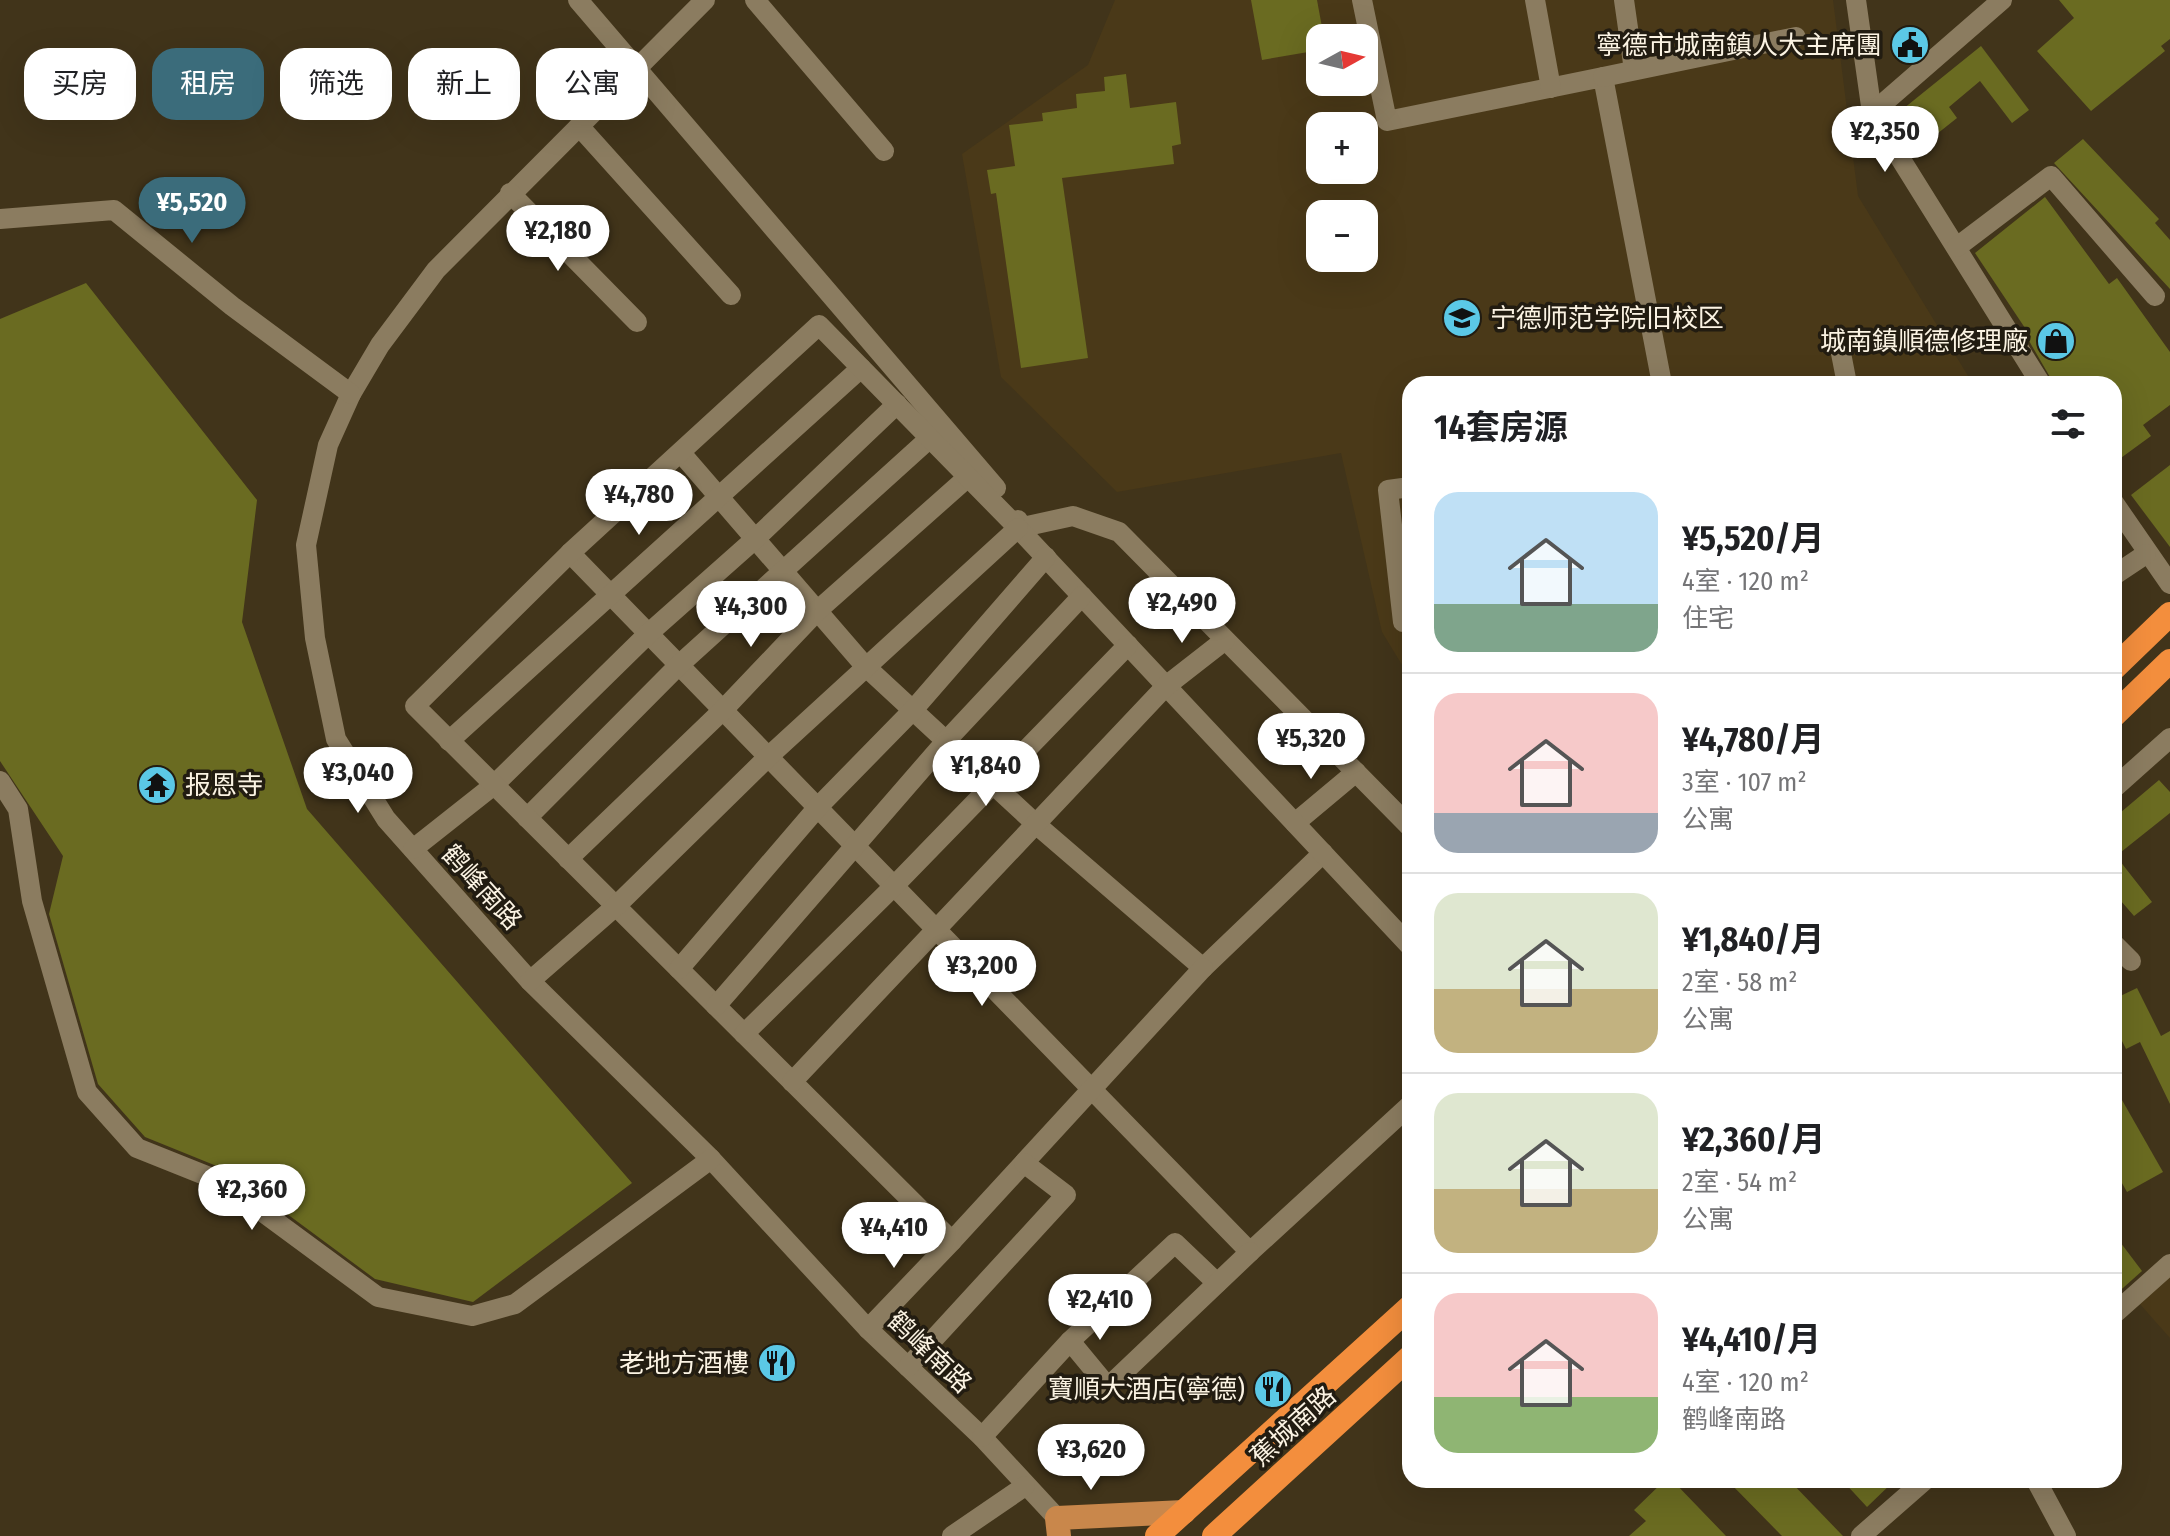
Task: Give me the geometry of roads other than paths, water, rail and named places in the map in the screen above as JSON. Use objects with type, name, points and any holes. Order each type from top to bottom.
[{"type":"highway","points":[[2122,660],[2170,614]]},
{"type":"highway","points":[[2122,707],[2170,661]]},
{"type":"highway","name":"蕉城南路","points":[[1157,1536],[1402,1314]]},
{"type":"highway","name":"蕉城南路","points":[[1214,1536],[1402,1364]]},
{"type":"main road","points":[[1062,1530],[1184,1512]]},
{"type":"main road","points":[[1062,1530],[1088,1536]]},
{"type":"street","points":[[578,0],[620,48]]},
{"type":"street","name":"鹤峰南路","points":[[648,55],[705,0]]},
{"type":"street","points":[[755,0],[884,151]]},
{"type":"street","points":[[1362,0],[1387,121],[1796,37]]},
{"type":"street","points":[[1535,0],[1551,88]]},
{"type":"street","points":[[1624,0],[1634,70]]},
{"type":"street","points":[[1856,0],[1872,113],[2036,376]]},
{"type":"street","points":[[1872,113],[2002,0]]},
{"type":"street","points":[[1603,77],[1660,376]]},
{"type":"street","points":[[648,81],[1018,514],[1018,528]]},
{"type":"street","name":"鹤峰南路","points":[[585,120],[436,270],[380,345],[351,394],[328,445],[306,545],[315,638],[336,739],[386,819],[530,981],[711,1159],[868,1329],[982,1437],[1062,1530]]},
{"type":"street","points":[[579,126],[731,295]]},
{"type":"street","points":[[1957,247],[2051,176],[2155,296]]},
{"type":"street","points":[[510,193],[637,322]]},
{"type":"street","points":[[0,219],[114,210],[232,306],[351,394]]},
{"type":"street","points":[[952,1241],[415,706],[570,553],[819,325],[1046,557],[1402,937]]},
{"type":"street","points":[[1839,343],[1845,376]]},
{"type":"street","points":[[449,741],[861,368]]},
{"type":"street","points":[[413,849],[494,785],[649,633],[755,539],[897,404]]},
{"type":"street","points":[[527,818],[679,665],[930,438]]},
{"type":"street","points":[[681,453],[865,666],[1038,826],[1203,968]]},
{"type":"street","points":[[568,859],[723,710],[817,611],[968,477]]},
{"type":"street","points":[[1402,488],[1388,490],[1402,613]]},
{"type":"street","points":[[530,981],[616,906],[768,757],[1018,528],[1073,516],[1119,532],[1402,819]]},
{"type":"street","points":[[2122,516],[2170,584]]},
{"type":"street","points":[[570,553],[1250,1252]]},
{"type":"street","points":[[2122,569],[2146,554]]},
{"type":"street","points":[[679,969],[818,807],[913,710],[1046,557]]},
{"type":"street","points":[[716,1006],[854,844],[1082,596]]},
{"type":"street","points":[[792,1082],[1038,826],[1166,686],[1225,640]]},
{"type":"street","points":[[744,1034],[894,886],[991,782],[1128,645]]},
{"type":"street","points":[[2122,781],[2170,738]]},
{"type":"street","points":[[1295,823],[1356,772]]},
{"type":"street","points":[[0,781],[18,809],[32,901],[87,1092],[137,1148],[222,1182],[378,1297],[472,1316],[515,1304],[711,1159]]},
{"type":"street","points":[[868,1329],[1203,968],[1323,853]]},
{"type":"street","points":[[2122,952],[2131,961]]},
{"type":"street","points":[[1070,1341],[1108,1387],[1402,1112]]},
{"type":"street","points":[[908,1367],[1066,1195],[1024,1163]]},
{"type":"street","points":[[982,1437],[1070,1341],[1175,1243],[1217,1283]]},
{"type":"street","points":[[2122,1307],[2170,1264]]},
{"type":"street","points":[[952,1536],[1025,1486]]},
{"type":"street","points":[[1873,1532],[1917,1488]]},
{"type":"street","points":[[2040,1488],[2066,1536]]},
{"type":"place","name":"寧德市城南鎮人大主席團","points":[[1910,45]]},
{"type":"place","name":"宁德师范学院旧校区","points":[[1462,318]]},
{"type":"place","name":"城南鎮順德修理廠","points":[[2056,341]]},
{"type":"place","name":"报恩寺","points":[[157,785]]},
{"type":"place","name":"老地方酒樓","points":[[777,1363]]},
{"type":"place","name":"寶順大酒店(寧德)","points":[[1273,1389]]}]
